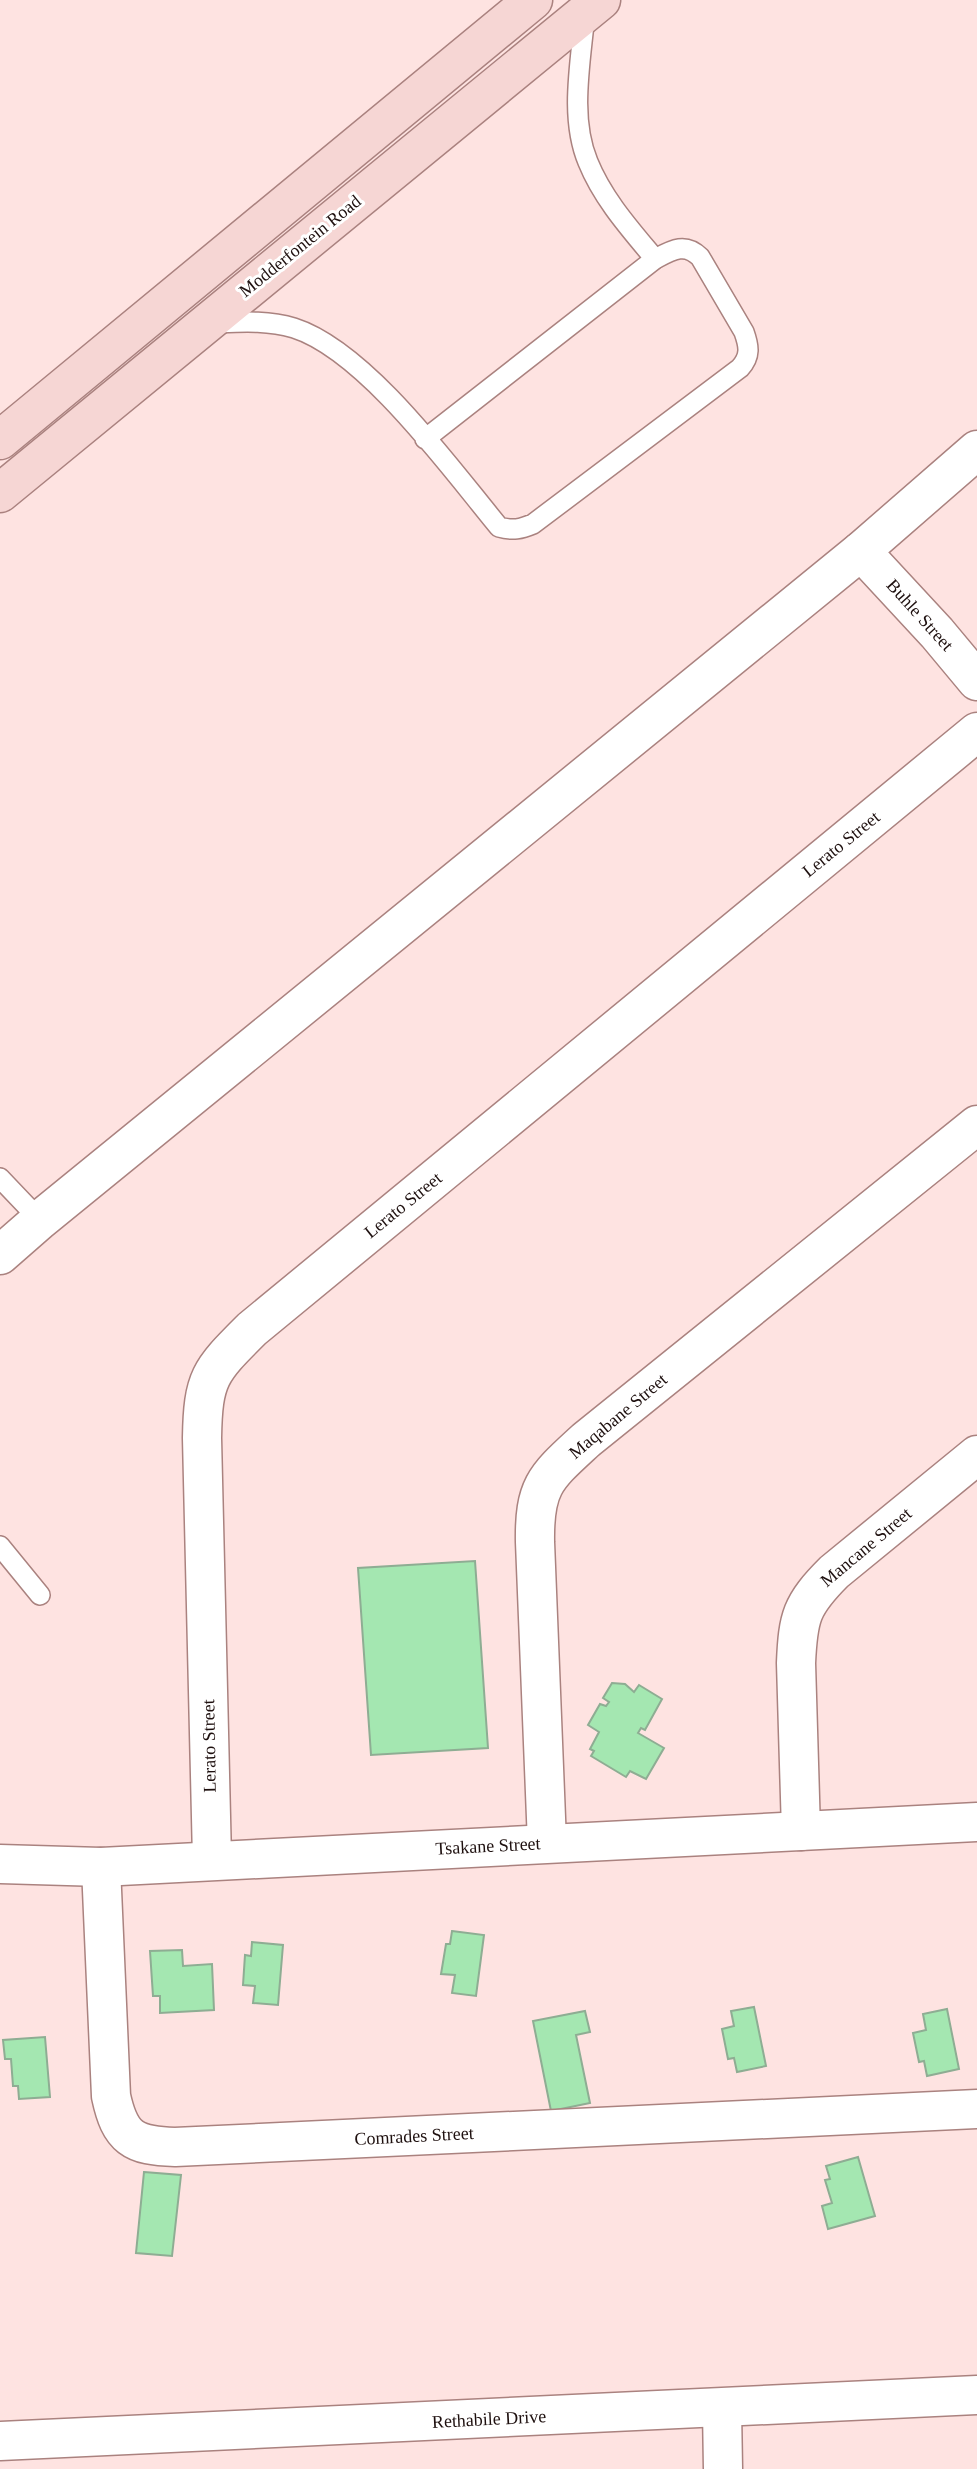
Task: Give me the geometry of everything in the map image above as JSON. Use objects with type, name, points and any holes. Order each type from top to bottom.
[{"type":"main road","points":[[0,440],[533,0]]},
{"type":"main road","name":"Modderfontein Road","points":[[0,493],[593,6]]},
{"type":"street","points":[[0,1255],[861,551],[977,450]]},
{"type":"street","name":"Buhle Street","points":[[861,551],[937,633],[977,681]]},
{"type":"street","name":"Lerato Street","points":[[212,1860],[202,1416],[207,1381],[223,1359],[252,1329],[977,732]]},
{"type":"street","name":"Maqabane Street","points":[[547,1843],[534,1510],[542,1485],[586,1440],[977,1125]]},
{"type":"street","name":"Mancane Street","points":[[801,1831],[796,1663],[797,1637],[802,1613],[813,1593],[834,1572],[977,1455]]},
{"type":"street","name":"Tsakane Street","points":[[0,1864],[101,1867],[977,1822]]},
{"type":"street","name":"Comrades Street","points":[[101,1867],[111,2096],[116,2118],[124,2133],[138,2143],[154,2147],[175,2147],[977,2109]]},
{"type":"street","name":"Rethabile Drive","points":[[0,2441],[977,2395]]},
{"type":"street","points":[[722,2409],[723,2469]]},
{"type":"lane","points":[[593,6],[579,80],[579,126],[587,160],[600,188],[616,212],[655,259]]},
{"type":"lane","points":[[207,323],[261,321],[295,329],[334,349],[365,373],[499,527],[510,530],[533,524],[740,368],[746,361],[748,343],[701,257],[693,250],[683,247],[674,249],[655,259],[425,439]]},
{"type":"lane","points":[[0,1178],[40,1220]]},
{"type":"lane","points":[[0,1546],[40,1595]]},
{"type":"building","points":[[475,1561],[488,1748],[371,1755],[358,1568]]},
{"type":"building","points":[[612,1683],[625,1684],[634,1692],[639,1685],[662,1699],[645,1730],[641,1728],[638,1733],[664,1748],[646,1779],[630,1771],[626,1777],[591,1756],[594,1751],[590,1749],[599,1732],[588,1725],[600,1704],[606,1706],[609,1702],[603,1698]]},
{"type":"building","points":[[452,1931],[484,1935],[476,1996],[452,1993],[455,1975],[441,1974],[446,1944],[450,1944]]},
{"type":"building","points":[[252,1942],[283,1945],[278,2005],[253,2003],[255,1986],[243,1985],[245,1955],[251,1956]]},
{"type":"building","points":[[182,1950],[183,1966],[212,1964],[214,2010],[160,2013],[160,1996],[153,1996],[150,1951]]},
{"type":"building","points":[[754,2007],[766,2066],[737,2072],[734,2058],[728,2059],[722,2029],[734,2026],[731,2011]]},
{"type":"building","points":[[947,2009],[959,2069],[927,2076],[924,2061],[919,2062],[913,2033],[926,2030],[923,2014]]},
{"type":"building","points":[[585,2011],[590,2032],[576,2035],[590,2103],[551,2111],[533,2021]]},
{"type":"building","points":[[45,2037],[50,2097],[19,2099],[18,2086],[13,2086],[11,2059],[5,2059],[3,2040]]},
{"type":"building","points":[[858,2157],[875,2216],[828,2229],[822,2206],[832,2203],[825,2180],[830,2179],[826,2166]]},
{"type":"building","points":[[144,2172],[181,2175],[172,2256],[136,2253]]}]
